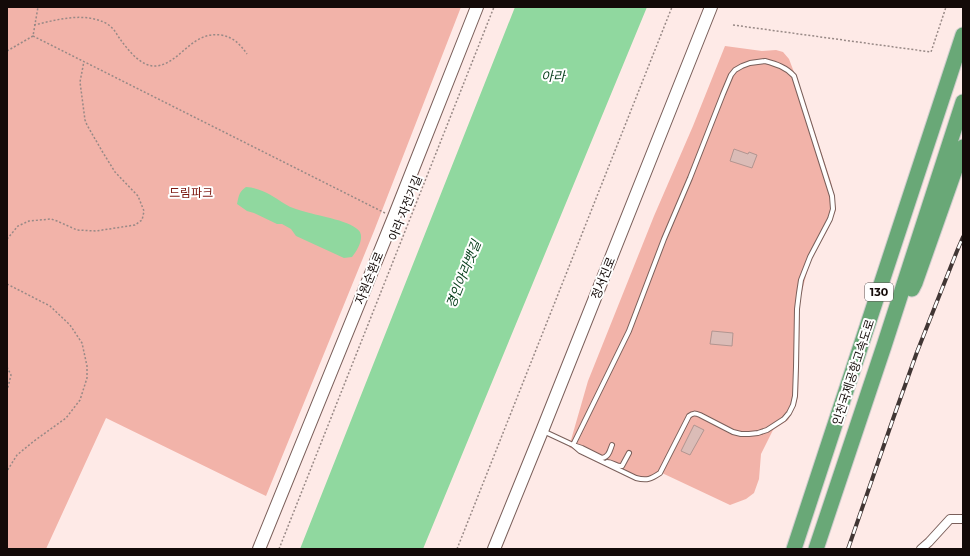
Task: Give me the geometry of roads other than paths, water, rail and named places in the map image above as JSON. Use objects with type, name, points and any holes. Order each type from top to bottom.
[{"type":"highway","name":"인천국제공항고속도로","points":[[794,549],[963,35]]},
{"type":"highway","name":"인천국제공항고속도로","points":[[816,549],[963,102]]},
{"type":"highway","points":[[884,346],[915,283],[963,147]]},
{"type":"main road","name":"자원순환로","points":[[259,549],[394,217],[477,7]]},
{"type":"main road","name":"정서진로","points":[[494,549],[711,7]]},
{"type":"street","points":[[921,549],[950,519],[963,519]]},
{"type":"lane","points":[[765,61],[782,66],[794,76],[832,196],[833,209],[830,219],[810,256],[801,280],[797,309],[796,367],[793,405],[789,413],[767,430],[758,433],[741,434],[696,413],[693,414],[689,416],[660,473],[652,478],[644,480],[636,478],[580,451],[573,445],[629,331],[664,239],[731,75],[735,70],[750,63],[765,61]]},
{"type":"lane","points":[[542,431],[602,458],[608,455]]},
{"type":"lane","points":[[607,463],[607,458],[612,445]]},
{"type":"lane","points":[[607,463],[611,462],[622,466],[628,453]]},
{"type":"water","name":"아라","points":[[515,7],[647,7],[423,549],[300,549]]},
{"type":"water","points":[[246,187],[272,195],[295,209],[335,219],[356,228],[361,235],[357,249],[352,257],[344,258],[296,236],[291,229],[282,224],[277,224],[247,211],[237,204],[242,190]]},
{"type":"railway","points":[[848,549],[917,352],[963,237]]},
{"type":"park label","name":"드림파크","points":[[191,192]]},
{"type":"water label","name":"경인아라뱃길","points":[[463,274]]}]
